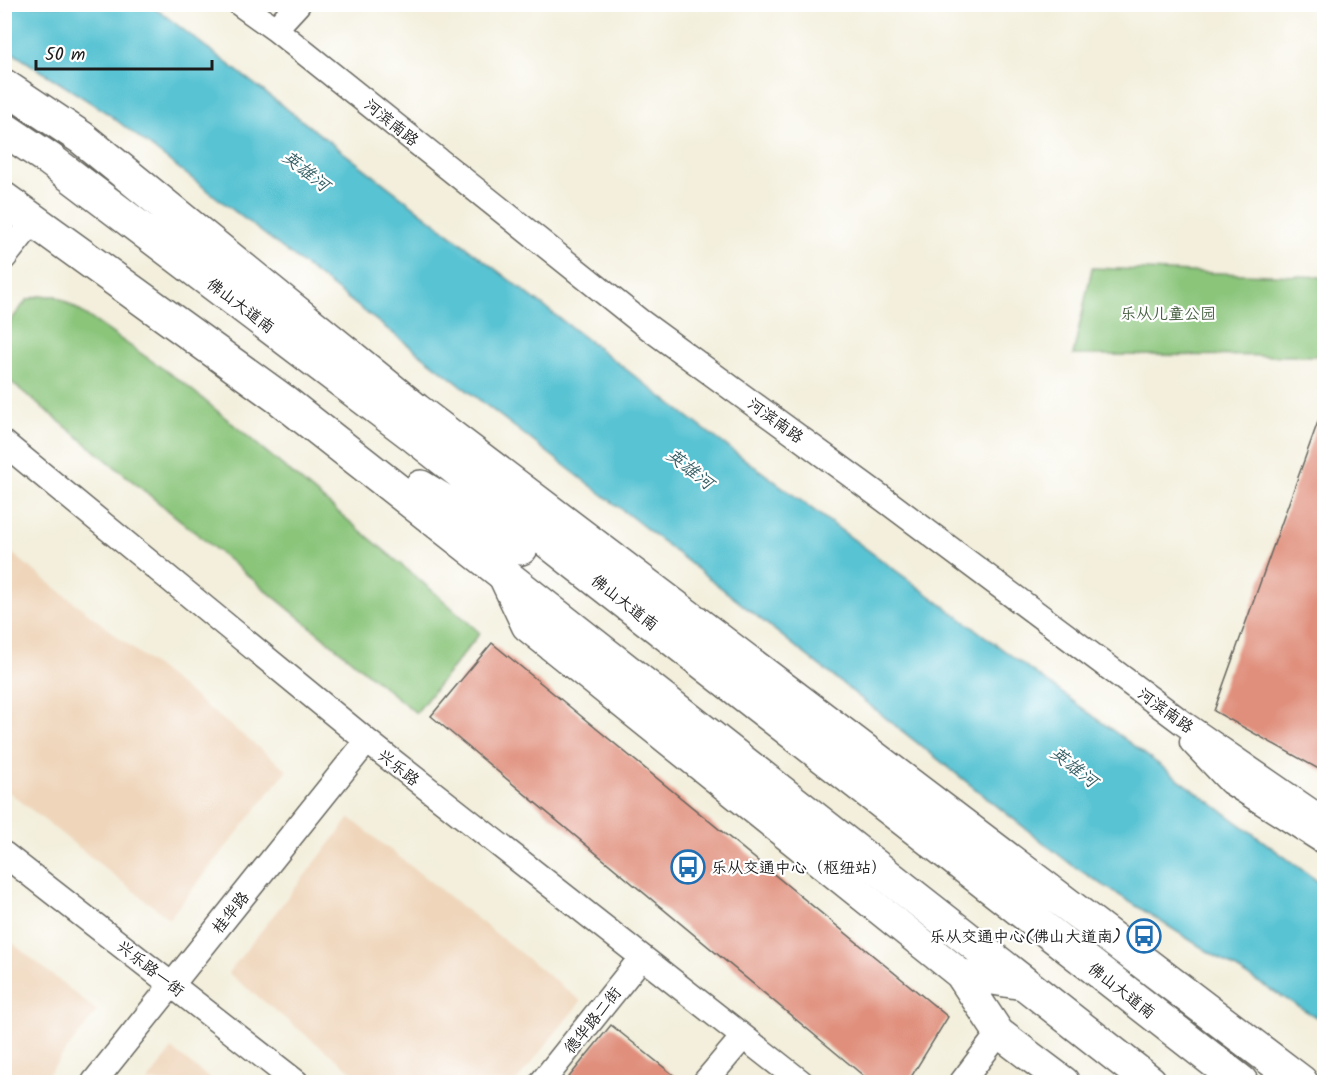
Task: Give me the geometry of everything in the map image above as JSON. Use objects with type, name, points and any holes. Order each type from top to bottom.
[{"type":"highway","points":[[4,86],[82,138],[409,432],[1301,1083]]},
{"type":"highway","name":"佛山大道南","points":[[4,129],[58,166],[409,432],[516,549],[572,575],[1241,1083]]},
{"type":"highway","name":"佛山大道南","points":[[4,155],[409,432]]},
{"type":"highway","points":[[4,199],[282,400],[516,549],[1026,985],[1150,1083]]},
{"type":"highway","name":"佛山大道南","points":[[572,575],[1204,1083]]},
{"type":"main road","points":[[516,549],[527,626],[960,974],[999,1033],[1064,1083]]},
{"type":"main road","points":[[960,974],[1026,985]]},
{"type":"street","name":"河滨南路","points":[[240,4],[275,29],[641,322],[885,500],[1183,723],[1322,818]]},
{"type":"street","points":[[275,29],[298,4]]},
{"type":"street","points":[[4,258],[34,220]]},
{"type":"street","name":"兴乐路","points":[[4,443],[366,741],[801,1083]]},
{"type":"street","points":[[1154,701],[1230,782],[1324,842]]},
{"type":"street","name":"桂华路","points":[[94,1083],[366,741]]},
{"type":"street","name":"兴乐路一街","points":[[4,854],[297,1083]]},
{"type":"street","name":"德华路二街","points":[[542,1083],[642,957]]},
{"type":"street","points":[[962,1083],[999,1033]]},
{"type":"street","points":[[705,1083],[743,1037]]},
{"type":"shaded area","points":[[4,547],[287,770],[169,919],[5,789]]},
{"type":"shaded area","points":[[350,818],[581,1001],[516,1082],[365,1082],[228,973]]},
{"type":"shaded area","points":[[5,937],[97,1011],[42,1082],[5,1082]]},
{"type":"shaded area","points":[[172,1049],[214,1082],[147,1082]]},
{"type":"green space","name":"乐从儿童公园","points":[[1092,268],[1324,277],[1324,356],[1073,355]]},
{"type":"green space","points":[[39,296],[56,296],[185,384],[480,633],[416,713],[5,377],[5,328],[27,300]]},
{"type":"water","name":"英雄河","points":[[4,5],[149,5],[163,14],[705,430],[1324,886],[1324,1022],[1073,866],[634,519],[107,113],[5,48]]},
{"type":"building","points":[[1324,405],[1324,772],[1214,711]]},
{"type":"building","name":"乐从交通中心（枢纽站）","points":[[492,643],[948,1017],[908,1082],[871,1082],[431,716]]},
{"type":"building","points":[[611,1025],[677,1078],[674,1082],[565,1082]]},
{"type":"place","name":"乐从交通中心（枢纽站）","points":[[688,867]]},
{"type":"place","name":"乐从交通中心(佛山大道南)","points":[[1144,936]]}]
